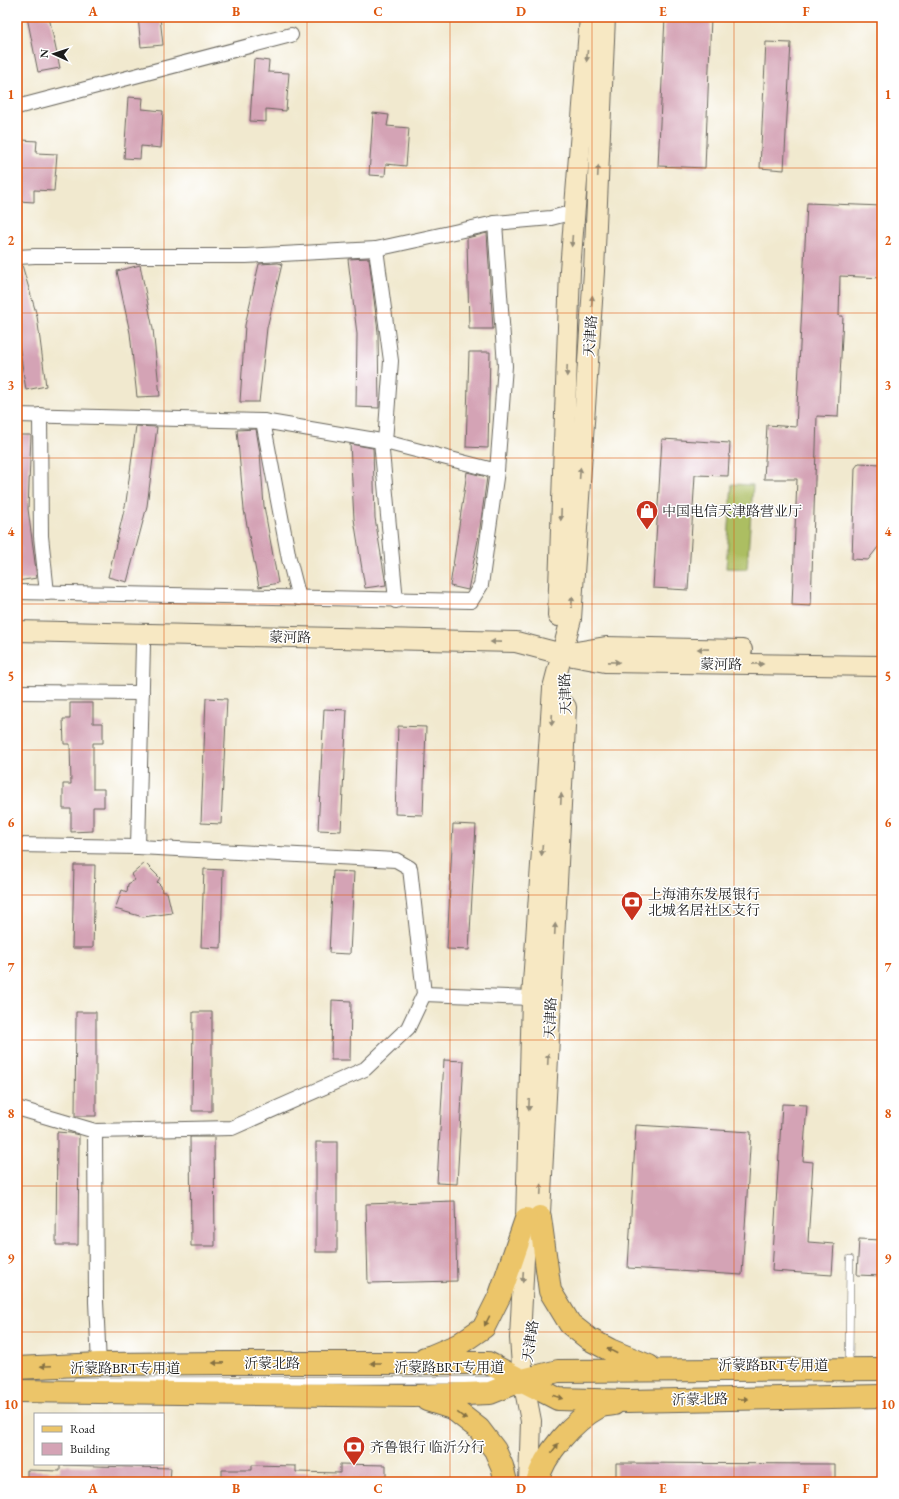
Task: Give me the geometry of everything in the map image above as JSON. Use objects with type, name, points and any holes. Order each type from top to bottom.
[{"type":"main road","name":"天津路","points":[[529,1482],[531,1421],[523,1380],[520,1338],[533,1218],[567,688],[558,617],[570,270],[590,17]]},
{"type":"main road","name":"天津路","points":[[533,1218],[532,998],[552,723],[553,688],[571,619],[594,271],[605,17]]},
{"type":"main road","name":"蒙河路","points":[[17,631],[516,642],[562,654],[605,662],[882,666]]},
{"type":"main road","name":"蒙河路","points":[[17,641],[492,655],[562,654],[606,647],[882,654]]},
{"type":"main road","points":[[399,1362],[432,1356],[458,1345],[484,1327],[500,1295],[533,1218]]},
{"type":"main road","points":[[533,1218],[550,1292],[570,1324],[589,1339],[618,1354],[662,1371]]},
{"type":"main road","name":"沂蒙北路","points":[[17,1368],[99,1364],[399,1362],[488,1363],[558,1399],[628,1401],[882,1396]]},
{"type":"main road","name":"沂蒙北路","points":[[17,1391],[414,1396],[490,1393],[523,1380],[558,1371],[882,1369]]},
{"type":"main road","name":"天津路","points":[[515,1482],[517,1421],[523,1380]]},
{"type":"main road","points":[[414,1396],[452,1408],[478,1429],[495,1450],[502,1466],[506,1482]]},
{"type":"main road","points":[[537,1482],[551,1452],[568,1430],[600,1406],[628,1401]]},
{"type":"street","points":[[17,107],[291,35]]},
{"type":"street","points":[[17,257],[246,256],[376,249],[495,222],[551,218],[574,212]]},
{"type":"street","points":[[17,592],[471,601],[482,585],[496,471],[505,366],[495,222]]},
{"type":"street","points":[[376,249],[391,362],[383,442],[396,600]]},
{"type":"street","points":[[17,415],[263,421],[383,442],[496,471]]},
{"type":"street","points":[[40,415],[42,536],[47,592]]},
{"type":"street","points":[[263,421],[289,559],[299,598]]},
{"type":"street","points":[[138,847],[143,644]]},
{"type":"street","points":[[17,692],[142,693]]},
{"type":"street","points":[[17,845],[138,847],[396,860],[410,868],[424,994],[408,1028],[365,1069],[232,1128],[96,1131],[17,1108]]},
{"type":"street","points":[[424,994],[532,998]]},
{"type":"street","points":[[96,1131],[96,1302],[99,1364]]},
{"type":"lane","points":[[849,1369],[850,1259]]},
{"type":"lane","name":"沂蒙路BRT专用道","points":[[72,1381],[557,1380]]},
{"type":"green space","points":[[732,484],[753,485],[747,569],[726,568]]},
{"type":"building","points":[[27,17],[49,17],[60,68],[38,72]]},
{"type":"building","points":[[138,17],[160,17],[163,45],[141,47]]},
{"type":"building","points":[[665,17],[711,17],[705,168],[658,166]]},
{"type":"building","points":[[766,42],[791,43],[784,170],[760,168]]},
{"type":"building","points":[[254,59],[269,61],[268,72],[289,73],[286,111],[266,109],[266,122],[250,121]]},
{"type":"building","points":[[128,97],[143,98],[142,109],[163,111],[161,148],[141,146],[140,159],[124,158]]},
{"type":"building","points":[[373,113],[389,115],[387,126],[409,128],[406,166],[386,164],[385,176],[369,175]]},
{"type":"building","points":[[22,140],[37,141],[36,153],[57,154],[54,191],[34,190],[34,202],[18,201]]},
{"type":"building","points":[[807,203],[882,206],[882,278],[840,276],[839,316],[843,316],[838,417],[817,416],[811,606],[792,605],[797,479],[764,479],[767,425],[796,427]]},
{"type":"building","points":[[487,233],[493,329],[469,329],[467,238]]},
{"type":"building","points":[[369,258],[378,332],[379,408],[356,407],[357,334],[348,259]]},
{"type":"building","points":[[259,264],[282,264],[267,328],[259,402],[240,402],[245,325]]},
{"type":"building","points":[[17,265],[22,265],[37,316],[46,386],[26,390],[17,332]]},
{"type":"building","points":[[140,265],[153,329],[160,396],[137,397],[130,333],[117,271]]},
{"type":"building","points":[[469,352],[490,352],[488,448],[466,447]]},
{"type":"building","points":[[136,426],[157,427],[147,506],[127,582],[108,577],[126,502]]},
{"type":"building","points":[[256,429],[260,453],[264,506],[278,583],[259,587],[244,510],[237,430]]},
{"type":"building","points":[[17,435],[31,435],[28,509],[37,578],[17,581]]},
{"type":"building","points":[[662,439],[730,443],[728,476],[695,475],[688,590],[653,588]]},
{"type":"building","points":[[350,444],[373,448],[375,518],[386,585],[365,588],[354,519]]},
{"type":"building","points":[[859,463],[882,464],[882,542],[868,560],[852,559],[855,468]]},
{"type":"building","points":[[467,472],[487,477],[479,535],[468,590],[450,586]]},
{"type":"building","points":[[206,698],[227,699],[221,824],[201,823]]},
{"type":"building","points":[[70,703],[93,703],[93,723],[103,723],[103,743],[93,743],[93,789],[104,789],[104,807],[93,807],[93,831],[71,832],[71,809],[63,809],[63,784],[71,784],[70,744],[64,744],[63,719],[70,719]]},
{"type":"building","points":[[324,709],[347,710],[341,831],[318,830]]},
{"type":"building","points":[[398,726],[426,727],[423,815],[395,814]]},
{"type":"building","points":[[453,824],[476,825],[469,950],[447,949]]},
{"type":"building","points":[[145,863],[160,878],[157,882],[161,886],[162,892],[167,892],[172,913],[143,917],[115,909],[122,890],[127,892],[128,884],[135,880],[131,875]]},
{"type":"building","points":[[74,865],[95,865],[93,948],[72,948]]},
{"type":"building","points":[[204,869],[223,870],[221,948],[201,947]]},
{"type":"building","points":[[333,871],[354,872],[350,954],[329,953]]},
{"type":"building","points":[[332,1000],[351,1001],[350,1060],[331,1060]]},
{"type":"building","points":[[76,1012],[96,1012],[96,1116],[75,1116]]},
{"type":"building","points":[[193,1012],[212,1012],[212,1111],[192,1111]]},
{"type":"building","points":[[444,1060],[464,1061],[457,1184],[437,1183]]},
{"type":"building","points":[[782,1104],[807,1105],[803,1161],[813,1162],[808,1242],[834,1244],[832,1275],[772,1271]]},
{"type":"building","points":[[636,1125],[751,1132],[742,1275],[628,1268]]},
{"type":"building","points":[[57,1132],[79,1135],[78,1245],[56,1245]]},
{"type":"building","points":[[190,1137],[214,1137],[215,1246],[191,1246]]},
{"type":"building","points":[[316,1142],[337,1142],[337,1252],[316,1252]]},
{"type":"building","points":[[455,1201],[457,1281],[368,1283],[366,1204]]},
{"type":"building","points":[[859,1239],[882,1240],[882,1276],[857,1275]]},
{"type":"building","points":[[616,1463],[835,1464],[835,1482],[616,1482]]},
{"type":"building","points":[[340,1464],[386,1465],[386,1482],[222,1482],[222,1470],[252,1470],[252,1465],[296,1466],[296,1472],[340,1473]]},
{"type":"building","points":[[60,1465],[171,1468],[170,1482],[27,1482],[27,1470],[60,1471]]},
{"type":"place","name":"中国电信天津路营业厅","points":[[647,530]]},
{"type":"place","name":"上海浦东发展银行 北城名居社区支行","points":[[632,922]]},
{"type":"place","name":"齐鲁银行 临沂分行","points":[[354,1466]]}]
